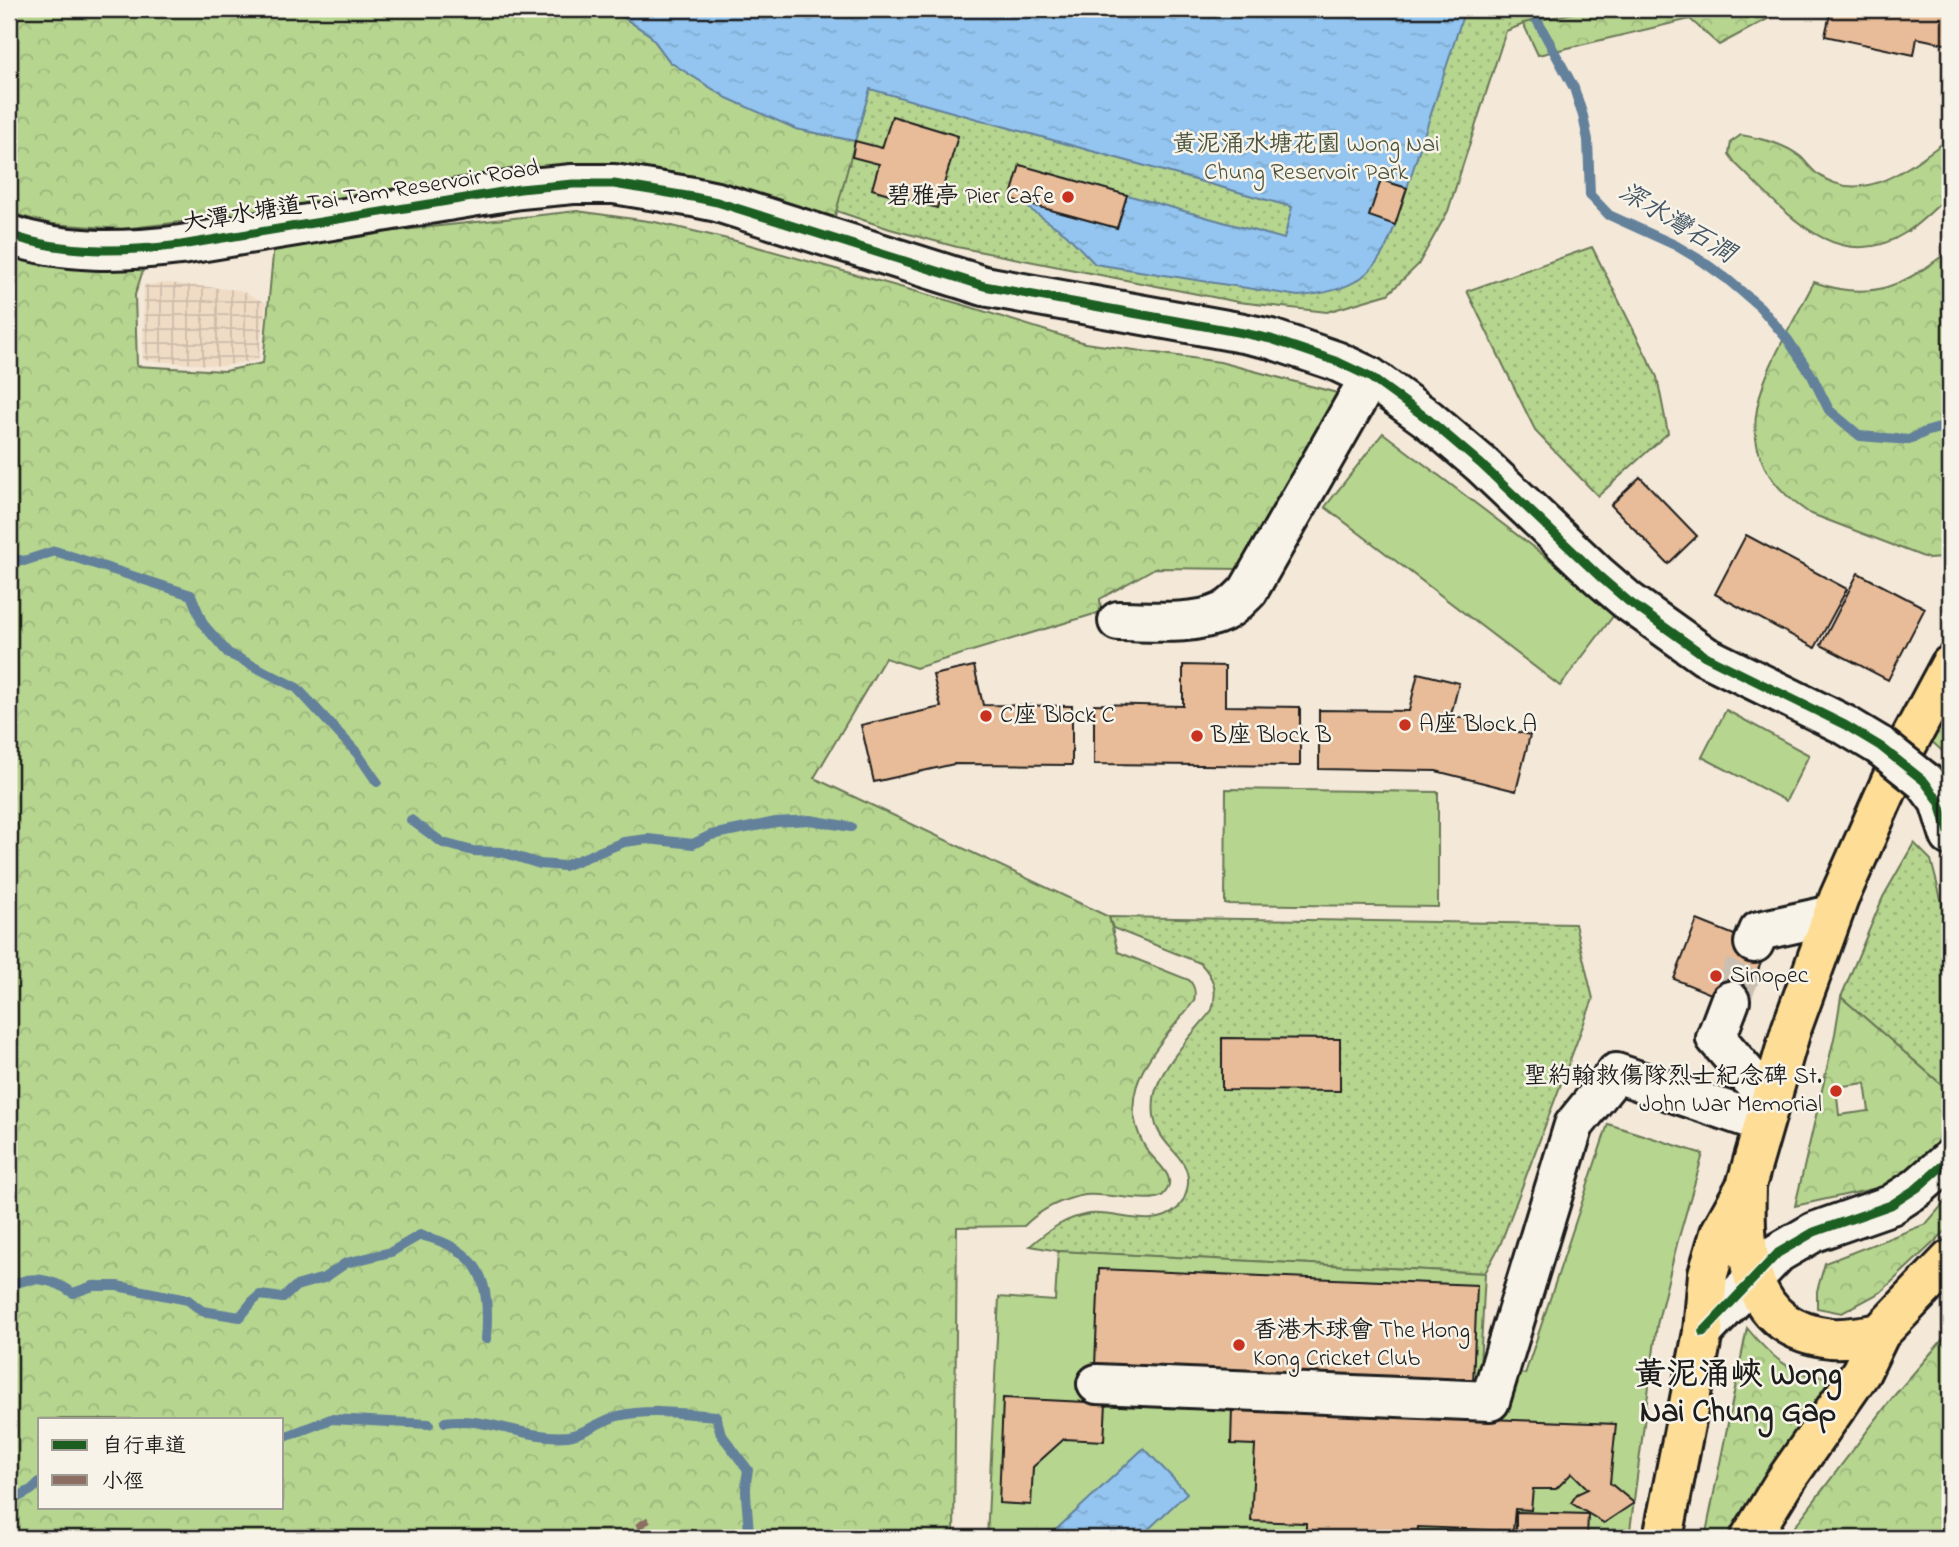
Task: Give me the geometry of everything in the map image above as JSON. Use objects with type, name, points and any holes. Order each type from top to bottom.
[{"type":"main road","points":[[1663,1538],[1703,1332],[1708,1275],[1720,1233],[1746,1186],[1797,1010],[1832,915],[1906,747],[1950,665]]},
{"type":"main road","points":[[1746,1186],[1747,1235],[1753,1277],[1769,1310],[1780,1321],[1805,1333],[1832,1338],[1880,1334]]},
{"type":"main road","points":[[1750,1538],[1783,1484],[1861,1372],[1880,1334],[1950,1259]]},
{"type":"street","name":"大潭水塘道 Tai Tam Reservoir Road","points":[[9,235],[50,247],[139,250],[520,189],[573,184],[614,184],[718,202],[984,286],[1271,340],[1336,361],[1366,385],[1419,412],[1480,464],[1628,601],[1704,656],[1845,725],[1880,746],[1941,803]]},
{"type":"street","points":[[1118,621],[1200,620],[1236,603],[1248,591],[1257,576],[1366,385]]},
{"type":"street","points":[[1754,943],[1759,931],[1832,915]]},
{"type":"street","points":[[1730,1002],[1716,1038],[1766,1112]]},
{"type":"street","points":[[1097,1384],[1490,1401],[1574,1125],[1616,1073],[1766,1112]]},
{"type":"street","points":[[1703,1332],[1778,1253],[1814,1232],[1891,1205],[1917,1188],[1950,1159]]},
{"type":"shaded area","points":[[168,283],[239,290],[266,303],[258,360],[222,366],[143,360],[144,285]]},
{"type":"green space","points":[[9,9],[605,11],[618,14],[650,35],[670,62],[796,129],[855,141],[831,231],[577,175],[122,229],[52,224],[9,213]]},
{"type":"green space","name":"黃泥涌水塘花園 Wong Nai Chung Reservoir Park","points":[[24,9],[1563,9],[1506,31],[1448,211],[1418,265],[1388,294],[1327,312],[1238,302],[957,247],[890,229],[777,191]]},
{"type":"green space","points":[[1685,9],[1786,9],[1719,45],[1690,19],[1538,55],[1523,23],[1583,11],[1647,13]]},
{"type":"green space","points":[[1741,135],[1787,148],[1801,157],[1816,173],[1834,183],[1852,187],[1886,179],[1950,138],[1950,194],[1911,229],[1880,245],[1856,247],[1833,242],[1812,232],[1791,217],[1736,164],[1729,154],[1731,142]]},
{"type":"green space","points":[[577,211],[655,222],[736,241],[964,305],[1085,343],[1220,362],[1337,393],[1241,569],[1155,568],[1100,599],[1101,612],[916,668],[885,658],[814,778],[1109,917],[1118,952],[1189,980],[1194,989],[1194,1001],[1152,1054],[1137,1084],[1134,1099],[1134,1116],[1140,1137],[1169,1178],[1163,1195],[1158,1198],[1139,1199],[1085,1195],[1052,1206],[1024,1226],[957,1227],[954,1538],[9,1538],[9,250],[144,267],[135,295],[137,366],[225,371],[263,363],[274,244]]},
{"type":"green space","points":[[1592,247],[1657,377],[1668,433],[1598,496],[1536,432],[1467,291]]},
{"type":"green space","points":[[1950,250],[1950,554],[1929,559],[1809,513],[1779,487],[1761,460],[1755,431],[1758,402],[1768,373],[1814,282],[1853,291],[1887,287],[1918,273]]},
{"type":"green space","points":[[1383,433],[1617,611],[1560,686],[1325,507]]},
{"type":"green space","points":[[1950,704],[1950,758],[1929,739]]},
{"type":"green space","points":[[1726,710],[1809,755],[1786,801],[1702,757]]},
{"type":"green space","points":[[1226,789],[1438,792],[1438,907],[1225,904]]},
{"type":"green space","points":[[1914,843],[1931,860],[1950,934],[1950,1092],[1841,997],[1883,897]]},
{"type":"green space","points":[[1109,917],[1575,924],[1593,999],[1500,1245],[1485,1273],[1058,1251],[1030,1246],[1057,1226],[1081,1216],[1101,1214],[1147,1219],[1168,1215],[1178,1208],[1187,1191],[1188,1175],[1182,1161],[1156,1126],[1154,1099],[1169,1064],[1212,1010],[1215,997],[1213,985],[1209,974],[1200,963],[1113,928]]},
{"type":"green space","points":[[1841,997],[1950,1092],[1950,1103],[1930,1158],[1904,1182],[1795,1206]],"holes":[[[1865,1083],[1869,1111],[1839,1115],[1836,1087]]]},
{"type":"green space","name":"香港木球會 The Hong Kong Cricket Club","points":[[1608,1124],[1703,1154],[1657,1325],[1629,1538],[987,1538],[999,1297],[1055,1301],[1058,1251],[1485,1273],[1480,1365],[1525,1374]]},
{"type":"green space","points":[[1950,1196],[1950,1227],[1881,1292],[1842,1313],[1817,1308],[1817,1291],[1825,1263],[1926,1224]]},
{"type":"green space","points":[[1747,1328],[1767,1350],[1791,1368],[1809,1375],[1837,1377],[1736,1538],[1705,1538]]},
{"type":"green space","points":[[1950,1331],[1950,1538],[1786,1538],[1893,1397]]},
{"type":"water","points":[[554,9],[1465,9],[1407,188],[1381,180],[1395,225],[1380,257],[1371,269],[1348,285],[1333,291],[1298,296],[1095,264],[1066,234],[1018,201],[1117,228],[1127,195],[1284,239],[1292,207],[870,89],[855,141],[796,129],[727,98],[670,62],[650,35],[618,14]]},
{"type":"water","points":[[1144,1448],[1187,1493],[1139,1538],[1047,1538]]},
{"type":"building","points":[[1831,9],[1950,9],[1950,45],[1917,38],[1914,55],[1825,36]]},
{"type":"building","points":[[892,116],[958,136],[937,208],[872,189],[879,164],[852,157],[855,141],[882,148]]},
{"type":"building","name":"碧雅亭 Pier Cafe","points":[[1020,165],[1127,195],[1117,228],[1010,199]]},
{"type":"building","points":[[1381,180],[1407,188],[1395,225],[1369,216]]},
{"type":"building","points":[[1640,477],[1697,536],[1668,564],[1611,505]]},
{"type":"building","points":[[1746,535],[1847,589],[1815,648],[1715,594]]},
{"type":"building","points":[[1858,573],[1925,608],[1888,680],[1821,645]]},
{"type":"building","name":"B座 Block B","points":[[1183,665],[1225,666],[1225,706],[1300,707],[1300,766],[1094,764],[1094,704],[1183,706]]},
{"type":"building","name":"C座 Block C","points":[[974,666],[983,705],[1072,706],[1072,765],[954,764],[874,782],[861,725],[941,707],[933,675]]},
{"type":"building","name":"A座 Block A","points":[[1418,673],[1459,683],[1451,715],[1530,735],[1516,791],[1436,771],[1319,769],[1319,710],[1409,711]]},
{"type":"building","points":[[1697,920],[1767,948],[1743,1007],[1674,979]]},
{"type":"building","points":[[1222,1038],[1340,1039],[1340,1091],[1222,1090]]},
{"type":"building","points":[[1099,1269],[1477,1285],[1473,1383],[1095,1366]]},
{"type":"building","points":[[1003,1398],[1106,1403],[1104,1441],[1064,1439],[1033,1467],[1031,1505],[999,1503]]},
{"type":"building","points":[[1232,1409],[1616,1424],[1610,1483],[1634,1503],[1604,1523],[1571,1503],[1577,1494],[1588,1489],[1572,1473],[1556,1489],[1533,1489],[1531,1510],[1515,1509],[1513,1531],[1418,1527],[1417,1538],[1306,1538],[1306,1523],[1251,1521],[1255,1445],[1231,1444]]},
{"type":"building","points":[[1516,1512],[1588,1514],[1587,1538],[1498,1538],[1498,1530],[1516,1531]]},
{"type":"waterway","name":"深水灣石澗","points":[[1531,9],[1574,88],[1588,140],[1590,195],[1609,215],[1675,245],[1702,261],[1760,307],[1788,340],[1812,376],[1829,410],[1860,436],[1909,440],[1950,425]]},
{"type":"waterway","points":[[9,558],[24,561],[55,551],[191,595],[203,624],[228,653],[297,688],[357,753],[377,782]]},
{"type":"waterway","points":[[411,820],[443,843],[473,851],[502,852],[540,864],[564,866],[624,842],[648,839],[693,844],[711,835],[776,822],[810,820],[851,827]]},
{"type":"waterway","points":[[9,1288],[33,1279],[49,1281],[73,1293],[93,1286],[117,1286],[188,1300],[202,1311],[240,1317],[260,1295],[283,1298],[296,1286],[324,1278],[346,1263],[391,1252],[420,1235],[456,1249],[469,1259],[477,1270],[486,1300],[486,1339]]},
{"type":"waterway","points":[[445,1422],[475,1422],[537,1435],[568,1436],[581,1433],[612,1418],[642,1412],[716,1416],[721,1434],[748,1470],[746,1495],[749,1538]]},
{"type":"waterway","points":[[284,1437],[331,1419],[429,1424]]},
{"type":"waterway","points":[[9,1502],[38,1484]]},
{"type":"tunnel","points":[[1730,1001],[1754,943]]},
{"type":"marked path","points":[[619,1538],[652,1518]]},
{"type":"cycle path","points":[[9,235],[51,246],[94,250],[159,247],[520,189],[573,184],[614,184],[717,202],[984,286],[1271,339],[1336,361],[1370,377],[1428,419],[1481,464],[1628,601],[1705,656],[1845,725],[1880,746],[1924,781],[1939,801],[1950,836]]},
{"type":"cycle path","points":[[1703,1332],[1778,1253],[1814,1232],[1891,1205],[1917,1188],[1950,1159]]},
{"type":"place","name":"碧雅亭 Pier Cafe","points":[[1068,197]]},
{"type":"place","name":"C座 Block C","points":[[986,716]]},
{"type":"place","name":"A座 Block A","points":[[1405,725]]},
{"type":"place","name":"B座 Block B","points":[[1197,736]]},
{"type":"place","name":"Sinopec","points":[[1716,976]]},
{"type":"place","name":"聖約翰救傷隊烈士紀念碑 St. John War Memorial","points":[[1836,1091]]},
{"type":"place","name":"香港木球會 The Hong Kong Cricket Club","points":[[1239,1345]]},
{"type":"district","name":"黃泥涌峽 Wong Nai Chung Gap","points":[[1738,1394]]}]
